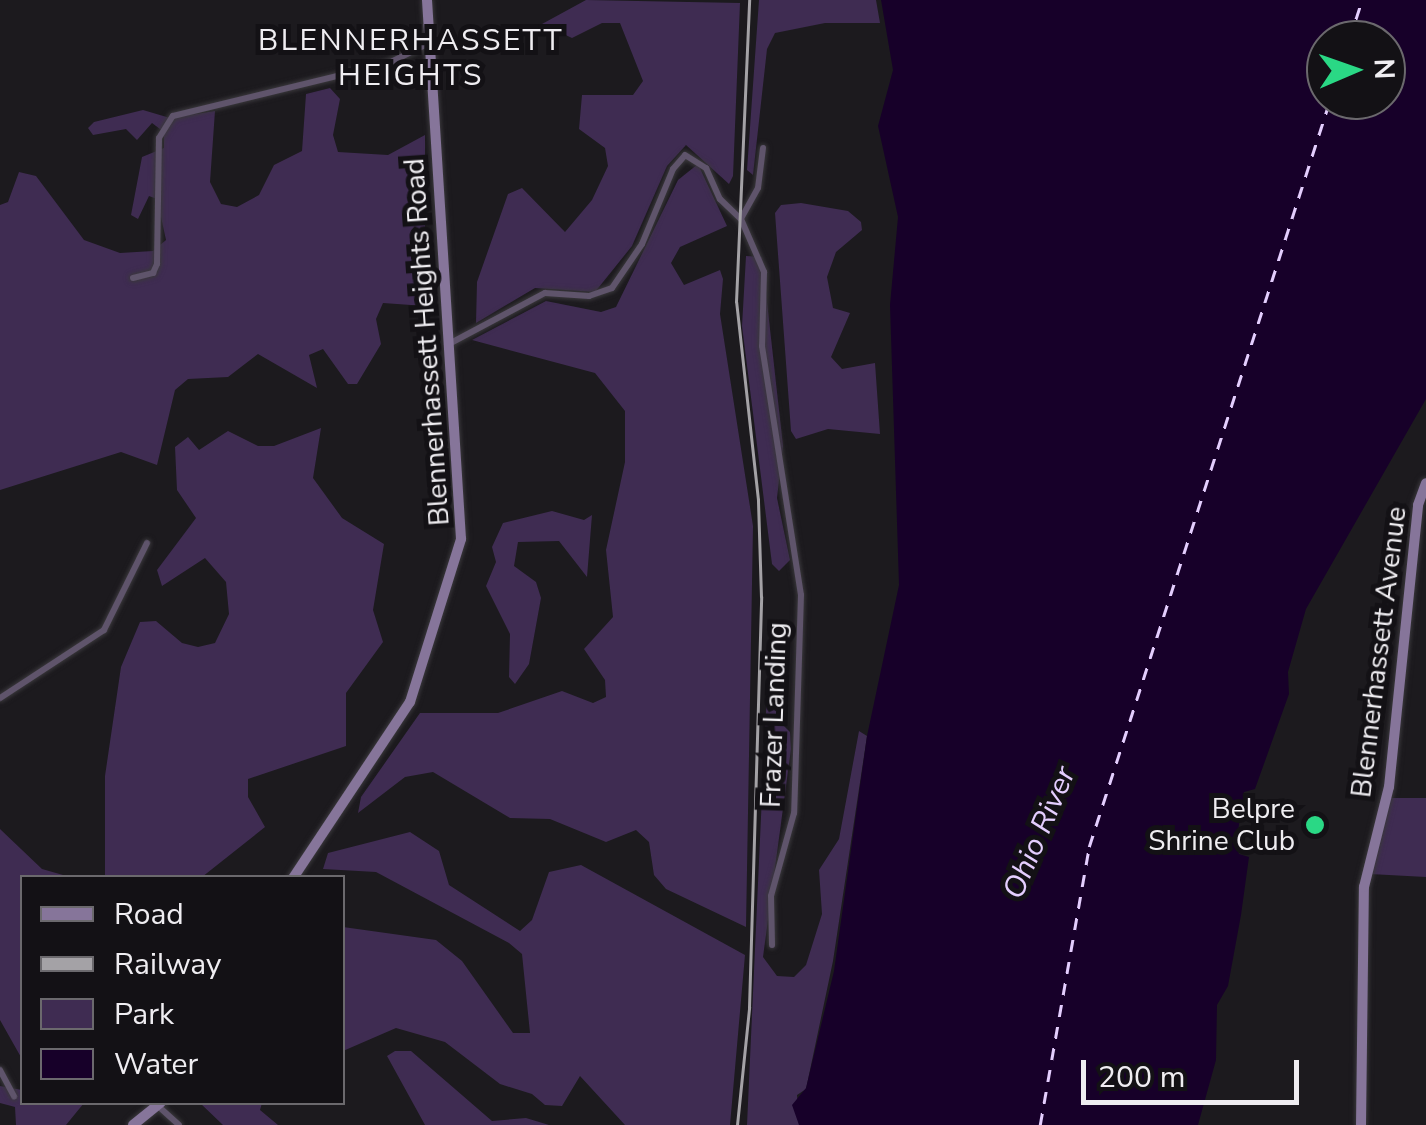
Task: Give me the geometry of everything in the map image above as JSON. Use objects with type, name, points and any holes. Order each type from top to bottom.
[{"type":"street","name":"Blennerhassett Heights Road","points":[[295,875],[410,702],[458,555],[462,525],[446,346],[427,0]]},
{"type":"street","points":[[133,278],[153,273],[157,264],[158,138],[167,121],[387,64],[430,42]]},
{"type":"street","points":[[741,219],[758,188],[764,148]]},
{"type":"street","name":"Frazer Landing","points":[[446,346],[546,292],[589,296],[612,288],[642,244],[686,154],[706,168],[720,199],[755,240],[766,284],[762,346],[801,595],[794,812],[771,896],[772,945]]},
{"type":"street","name":"Blennerhassett Avenue","points":[[1361,1125],[1366,874],[1390,782],[1416,523],[1426,483]]},
{"type":"street","points":[[0,698],[104,630],[147,543]]},
{"type":"street","points":[[0,1070],[14,1096]]},
{"type":"street","points":[[133,1125],[158,1105]]},
{"type":"street","points":[[160,1105],[179,1125]]},
{"type":"green space","points":[[586,0],[740,3],[733,176],[729,184],[686,145],[667,166],[632,246],[595,292],[535,288],[476,323],[477,282],[508,194],[522,188],[565,232],[592,200],[608,166],[605,148],[579,129],[582,95],[633,95],[643,81],[620,23],[602,23],[572,38],[542,24]]},
{"type":"green space","points":[[759,0],[876,0],[880,23],[825,23],[775,33],[767,49],[753,175],[747,170]]},
{"type":"green space","points":[[330,88],[340,99],[333,135],[338,152],[388,155],[425,135],[425,306],[383,303],[376,319],[381,344],[357,384],[348,384],[323,349],[309,355],[317,388],[258,354],[228,377],[188,379],[175,390],[157,465],[121,452],[0,490],[0,205],[8,202],[19,172],[36,176],[84,240],[120,253],[153,251],[166,240],[157,199],[149,196],[138,219],[131,215],[142,157],[164,148],[164,132],[152,123],[137,140],[126,129],[93,135],[88,128],[94,122],[143,110],[170,118],[215,111],[210,182],[221,204],[237,207],[259,195],[274,165],[302,151],[306,94]]},
{"type":"green space","points":[[698,164],[727,226],[680,247],[671,263],[684,285],[720,270],[723,279],[720,314],[753,526],[746,927],[666,889],[654,875],[649,842],[636,830],[606,842],[550,819],[510,818],[433,772],[405,777],[358,813],[361,797],[420,713],[498,713],[562,691],[593,703],[606,697],[605,680],[584,649],[613,617],[606,550],[625,462],[625,411],[595,373],[472,340],[546,301],[601,312],[616,307],[678,180]]},
{"type":"green space","points":[[801,203],[848,211],[861,222],[862,230],[836,252],[827,277],[833,308],[850,313],[831,357],[842,369],[875,363],[880,434],[828,429],[796,439],[791,431],[775,213],[781,205]]},
{"type":"green space","points":[[746,256],[762,257],[783,446],[777,498],[790,560],[779,571],[772,564],[742,326]]},
{"type":"green space","points":[[321,428],[313,478],[342,518],[384,544],[373,610],[383,642],[346,693],[346,746],[248,779],[248,797],[265,827],[205,875],[105,875],[105,776],[121,667],[140,622],[156,621],[182,643],[198,647],[215,643],[229,614],[226,582],[205,558],[162,586],[157,570],[196,518],[177,490],[175,447],[188,437],[199,450],[228,431],[258,446],[274,446]]},
{"type":"green space","points":[[552,511],[584,520],[592,515],[587,577],[559,541],[518,542],[514,566],[536,582],[541,598],[529,664],[515,684],[509,677],[510,634],[486,586],[496,562],[492,547],[503,523]]},
{"type":"green space","points":[[777,659],[784,664],[776,679],[778,720],[790,732],[791,749],[763,957],[777,976],[794,977],[806,965],[822,914],[819,870],[839,839],[859,731],[867,736],[833,961],[806,1089],[797,1095],[799,1125],[747,1125],[769,662]]},
{"type":"green space","points":[[1390,798],[1426,798],[1426,877],[1370,874]]},
{"type":"green space","points":[[0,829],[42,869],[63,875],[20,875],[20,1055],[0,1020]]},
{"type":"green space","points":[[410,832],[439,851],[449,885],[520,931],[532,920],[549,872],[581,865],[745,955],[730,1125],[625,1125],[580,1076],[562,1106],[545,1105],[532,1094],[500,1084],[445,1042],[396,1028],[345,1050],[345,927],[436,940],[462,961],[513,1033],[530,1033],[522,954],[509,943],[376,872],[323,869],[328,853]]},
{"type":"green space","points":[[395,1051],[411,1051],[492,1121],[526,1118],[549,1125],[425,1125],[387,1056]]},
{"type":"green space","points":[[0,1086],[20,1090],[20,1105],[82,1105],[66,1125],[16,1125],[15,1107],[0,1103]]},
{"type":"green space","points":[[202,1105],[261,1105],[260,1110],[278,1125],[223,1125]]},
{"type":"water","name":"Ohio River","points":[[881,0],[1426,0],[1426,399],[1306,609],[1288,672],[1289,694],[1255,789],[1244,792],[1236,844],[1239,854],[1249,857],[1241,915],[1228,986],[1217,1005],[1216,1060],[1198,1125],[799,1125],[792,1105],[806,1088],[834,971],[867,736],[899,585],[890,305],[898,217],[878,126],[893,70]]},
{"type":"ferry route","points":[[1356,20],[1362,0]]},
{"type":"ferry route","points":[[1040,1125],[1089,847],[1324,120]]},
{"type":"railway","points":[[737,1125],[749,1008],[761,597],[758,500],[736,302],[749,0]]},
{"type":"place","name":"Belpre Shrine Club","points":[[1315,825]]},
{"type":"district","name":"BLENNERHASSETT HEIGHTS","points":[[411,58]]}]
